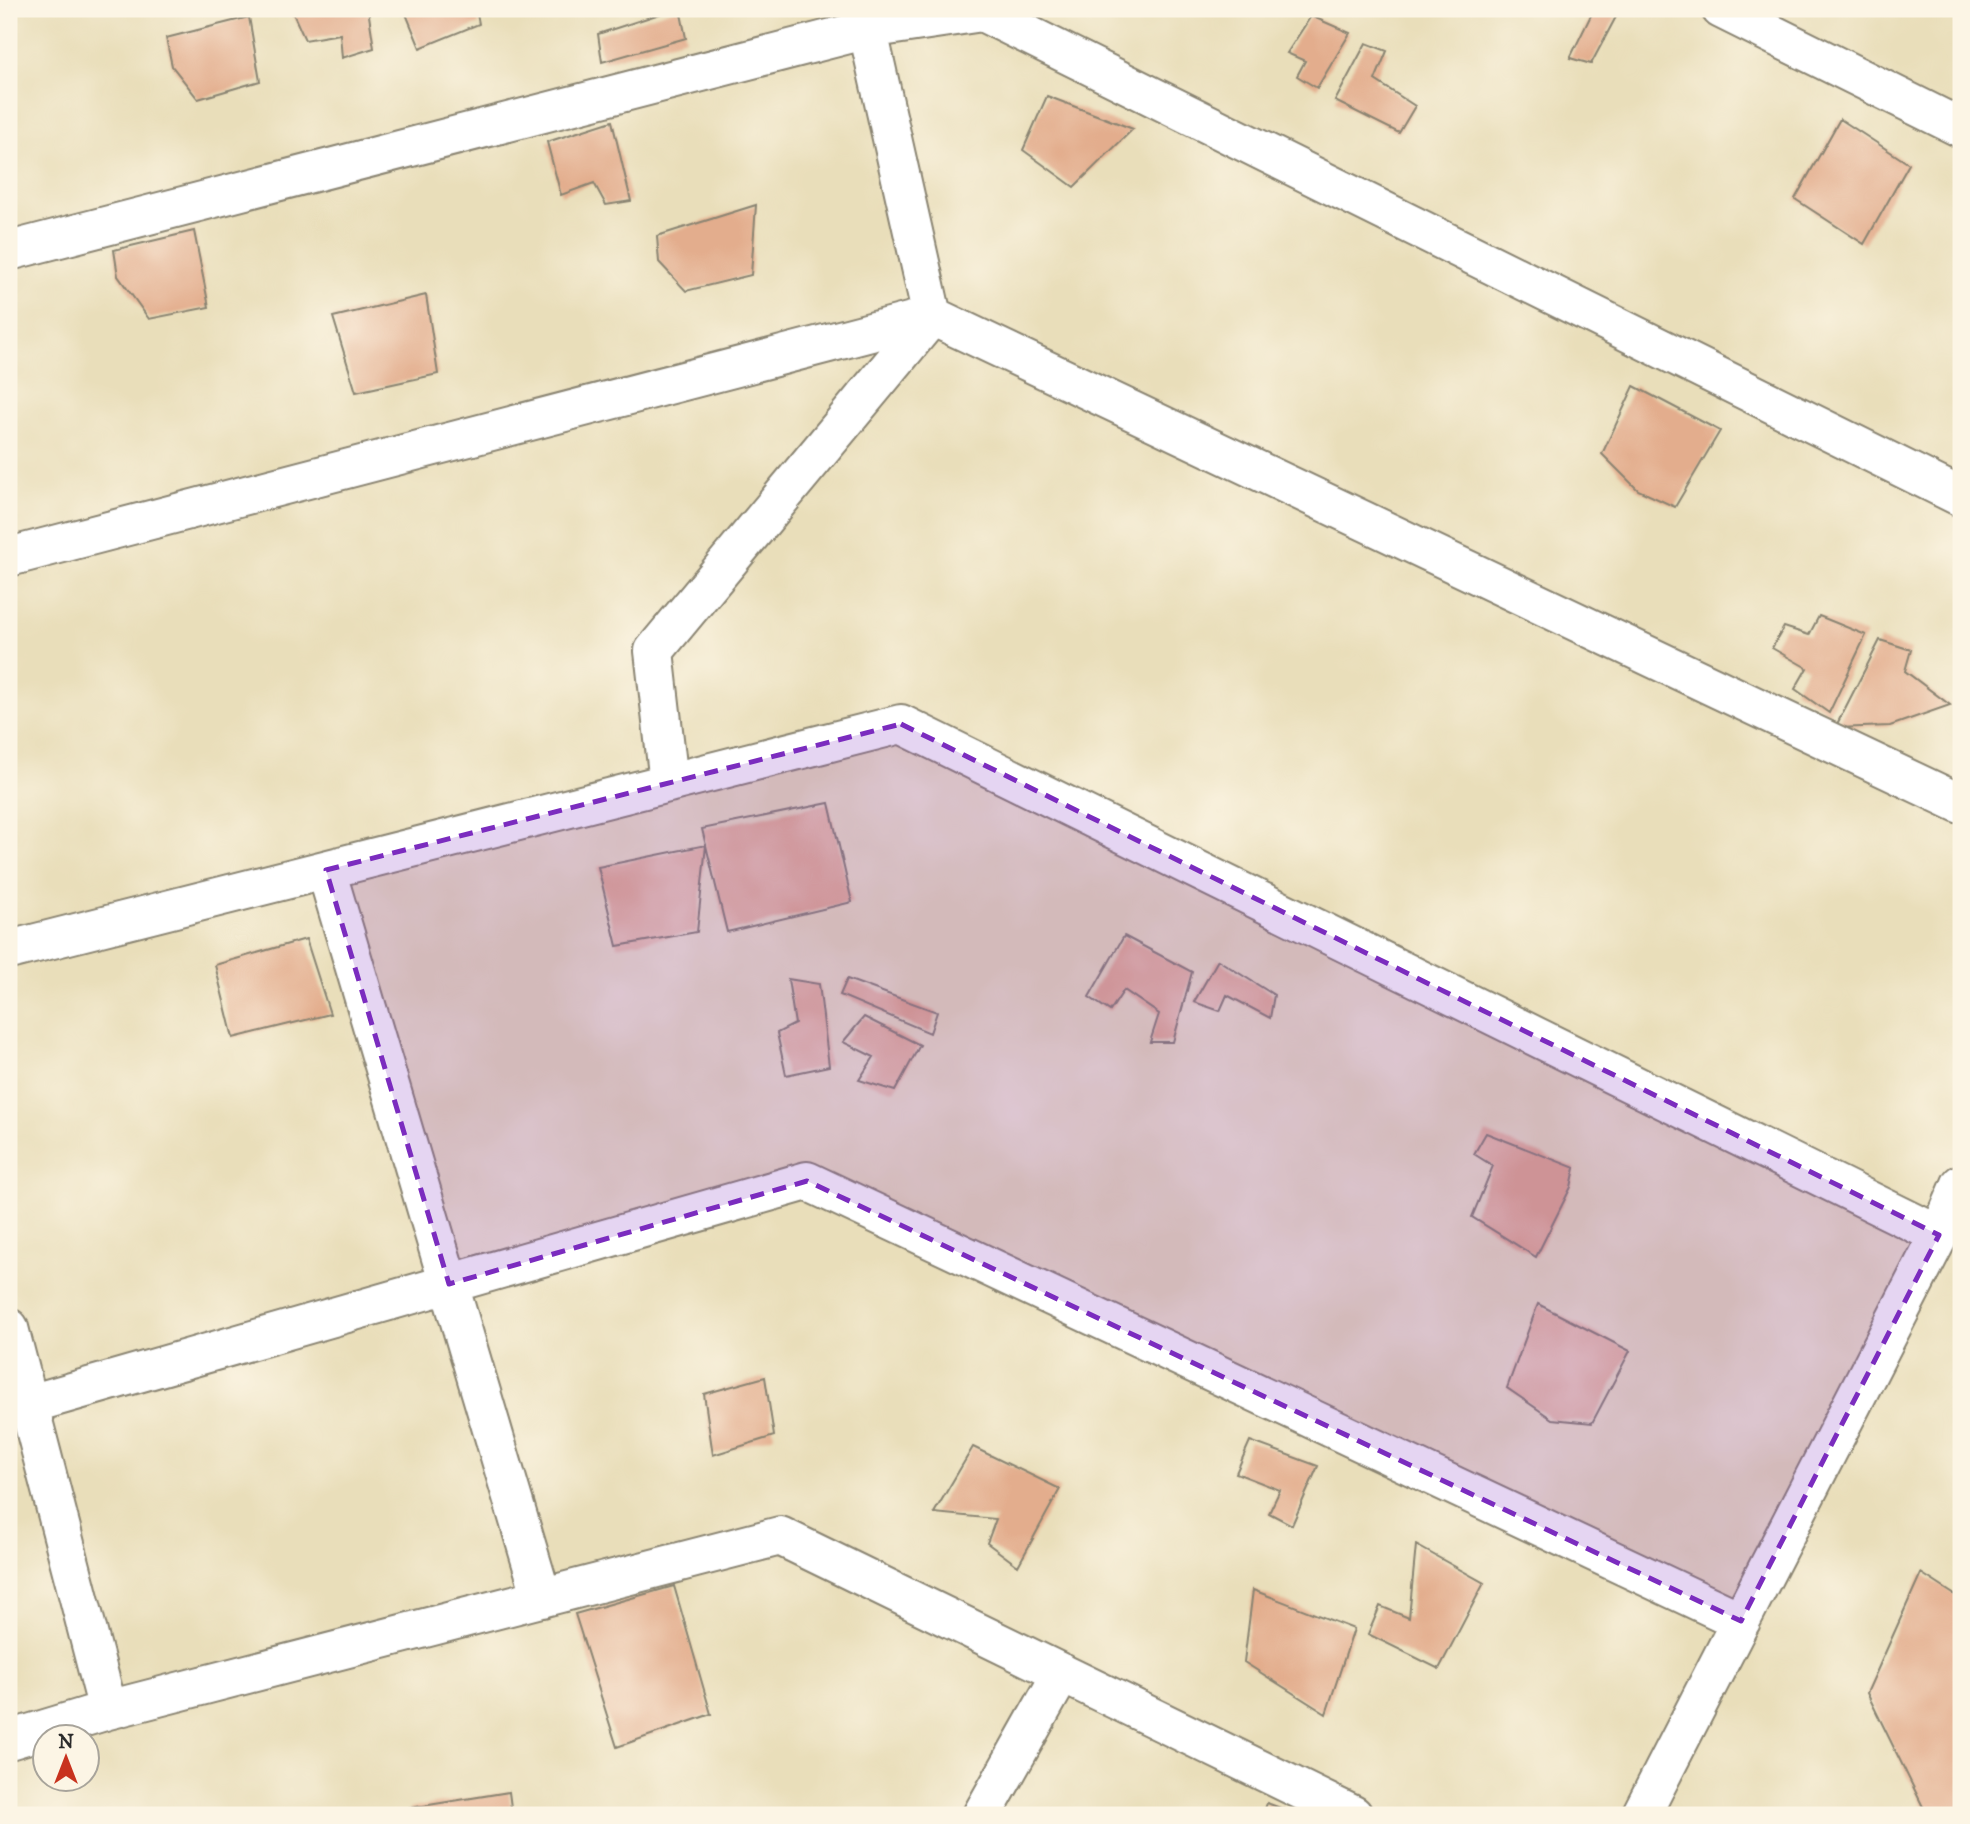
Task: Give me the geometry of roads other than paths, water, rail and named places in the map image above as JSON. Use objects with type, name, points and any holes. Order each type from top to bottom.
[{"type":"street","points":[[1721,9],[1961,128]]},
{"type":"street","points":[[9,251],[866,19],[982,12],[1961,497]]},
{"type":"street","points":[[866,19],[932,316]]},
{"type":"street","points":[[668,783],[654,651],[932,316]]},
{"type":"street","points":[[9,557],[932,316],[1961,804]]},
{"type":"street","points":[[9,950],[901,724],[1939,1235]]},
{"type":"street","points":[[326,870],[542,1598]]},
{"type":"street","points":[[20,1407],[807,1181],[1741,1621]]},
{"type":"street","points":[[1641,1815],[1939,1235],[1961,1184]]},
{"type":"street","points":[[9,1328],[20,1407],[108,1710]]},
{"type":"street","points":[[9,1740],[108,1710],[780,1536],[1353,1815]]},
{"type":"street","points":[[982,1815],[1062,1673]]}]
